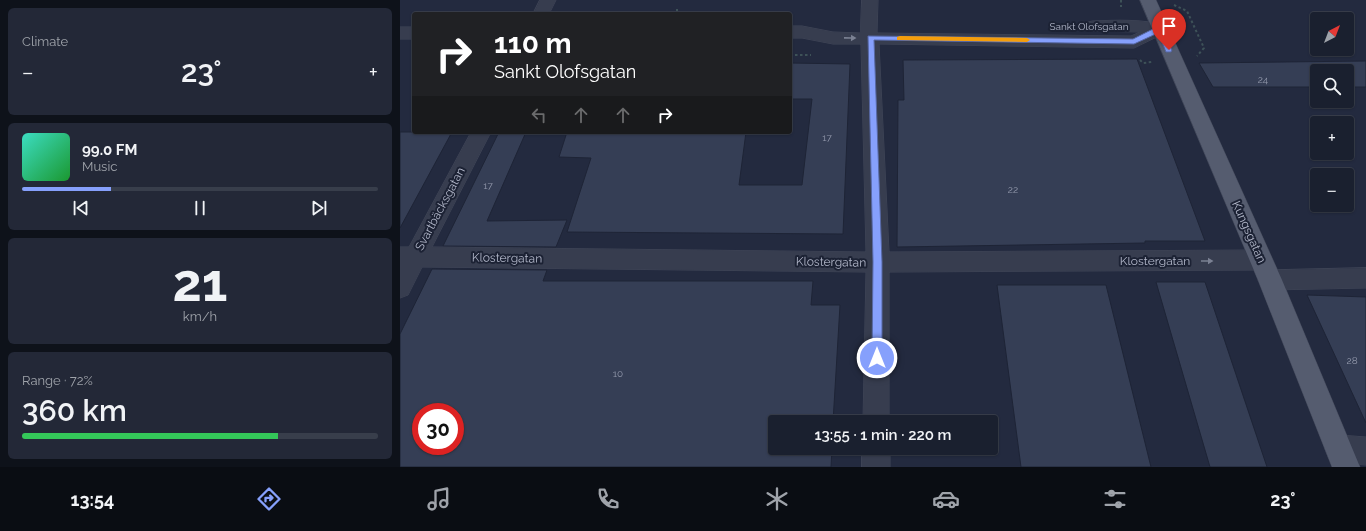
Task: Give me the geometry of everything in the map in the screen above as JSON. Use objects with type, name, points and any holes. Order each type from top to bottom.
[{"type":"main road","name":"Kungsgatan","points":[[1148,0],[1159,29],[1266,270],[1342,458]]},
{"type":"street","points":[[541,12],[548,0]]},
{"type":"street","points":[[870,0],[869,31],[878,262],[876,415]]},
{"type":"street","name":"Sankt Olofsgatan","points":[[796,32],[833,38],[869,31],[1134,42],[1159,29]]},
{"type":"street","points":[[400,33],[412,33]]},
{"type":"street","name":"Svartbäcksgatan","points":[[400,287],[408,257],[480,134]]},
{"type":"street","name":"Klostergatan","points":[[408,257],[878,262],[1126,261],[1366,278]]},
{"type":"street","points":[[1342,458],[1366,451]]},
{"type":"street","points":[[876,455],[876,467]]},
{"type":"path","points":[[1171,3],[1187,11],[1204,48]]},
{"type":"building","points":[[1137,59],[1205,241],[897,247],[898,100],[904,100],[903,60]]},
{"type":"building","points":[[1366,61],[1366,87],[1354,87],[1354,64],[1310,64],[1310,87],[1213,87],[1199,63]]},
{"type":"building","points":[[792,63],[850,64],[843,234],[567,232],[591,158],[559,157],[566,134],[746,134],[739,185],[802,185],[812,99],[792,99]]},
{"type":"building","points":[[400,132],[412,132],[412,134],[451,134],[400,228]]},
{"type":"building","points":[[498,134],[525,134],[487,221],[567,220],[556,247],[443,246]]},
{"type":"building","points":[[432,269],[547,270],[543,281],[813,281],[811,305],[840,305],[833,415],[768,415],[768,455],[832,455],[831,467],[400,467],[400,334]]},
{"type":"building","points":[[1156,282],[1205,282],[1267,467],[1210,467]]},
{"type":"building","points":[[997,285],[1106,285],[1151,467],[1021,467]]},
{"type":"building","points":[[1307,295],[1366,297],[1366,423]]},
{"type":"slow traffic","points":[[900,38],[1027,40]]},
{"type":"route","points":[[877,358],[878,262],[870,38],[1134,42],[1159,29],[1169,50]]}]
